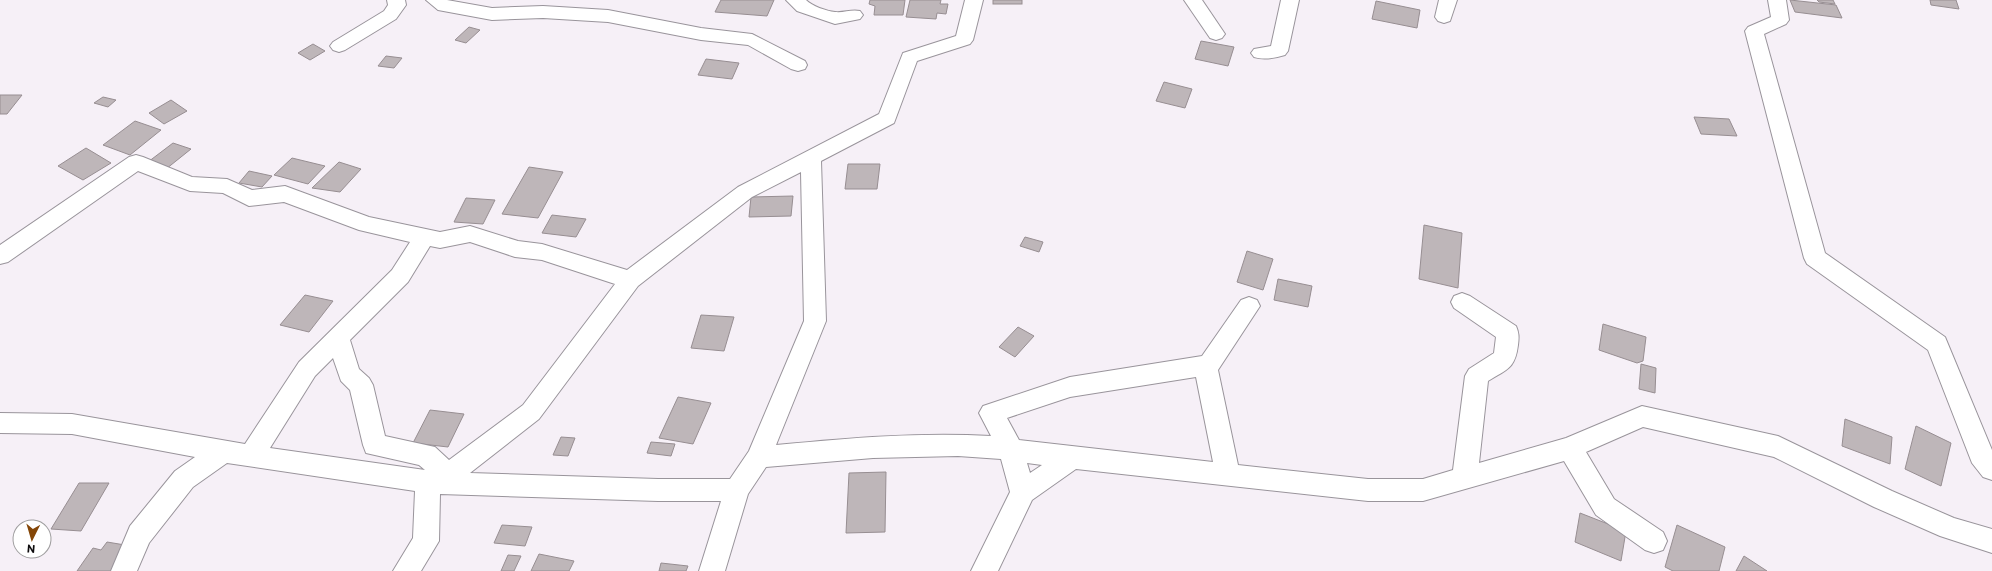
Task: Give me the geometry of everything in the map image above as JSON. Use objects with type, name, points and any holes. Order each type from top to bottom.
[{"type":"street","points":[[340,46],[390,15],[397,5],[396,0]]},
{"type":"street","points":[[435,0],[444,6],[492,14],[542,12],[608,16],[701,34],[752,40],[798,66]]},
{"type":"street","points":[[795,0],[803,7],[835,18],[855,14]]},
{"type":"street","points":[[438,480],[531,412],[630,280],[746,192],[887,118],[909,57],[964,40],[974,0]]},
{"type":"street","points":[[1193,0],[1216,34]]},
{"type":"street","points":[[1260,53],[1279,51],[1290,0]]},
{"type":"street","points":[[1778,0],[1780,20],[1754,31],[1815,258],[1937,344],[1981,455],[1992,469]]},
{"type":"street","points":[[712,571],[738,490],[759,457],[815,321],[810,158]]},
{"type":"street","points":[[0,256],[136,162],[190,184],[227,186],[249,198],[285,194],[366,224],[440,240],[470,234],[499,242],[515,249],[542,252],[630,280]]},
{"type":"street","points":[[251,456],[307,369],[400,276],[424,237]]},
{"type":"street","points":[[1462,302],[1508,333],[1505,358],[1477,376],[1465,478]]},
{"type":"street","points":[[1228,475],[1206,369],[1249,306]]},
{"type":"street","points":[[338,337],[349,374],[361,385],[375,446],[426,455],[438,480],[426,541],[406,571]]},
{"type":"street","points":[[1023,492],[1011,449],[991,413],[1070,387],[1209,365]]},
{"type":"street","points":[[759,457],[787,453],[873,447],[958,445],[1011,449],[1072,458],[1368,490],[1423,490],[1570,448],[1642,416],[1778,447],[1889,502],[1975,538],[1992,541]]},
{"type":"street","points":[[0,423],[72,424],[251,456],[438,480],[658,490],[738,490]]},
{"type":"street","points":[[1570,448],[1605,507],[1654,542]]},
{"type":"street","points":[[124,571],[139,535],[184,479],[224,451]]},
{"type":"street","points":[[984,571],[1023,492],[1072,458]]},
{"type":"building","points":[[721,0],[774,0],[767,16],[715,12]]},
{"type":"building","points":[[870,0],[905,0],[903,15],[874,15],[875,6],[869,4]]},
{"type":"building","points":[[910,0],[941,0],[940,4],[948,4],[946,14],[937,13],[936,19],[906,17]]},
{"type":"building","points":[[993,0],[1022,0],[1022,4],[993,4]]},
{"type":"building","points":[[1790,0],[1836,5],[1842,18],[1795,12]]},
{"type":"building","points":[[1817,0],[1833,0],[1835,4],[1819,2]]},
{"type":"building","points":[[1930,0],[1956,0],[1959,9],[1931,5]]},
{"type":"building","points":[[1376,1],[1420,10],[1417,28],[1372,19]]},
{"type":"building","points":[[469,27],[480,30],[466,43],[455,40]]},
{"type":"building","points":[[1201,41],[1234,47],[1228,66],[1195,59]]},
{"type":"building","points":[[313,44],[325,51],[310,60],[298,53]]},
{"type":"building","points":[[386,56],[402,58],[394,68],[378,66]]},
{"type":"building","points":[[706,59],[739,63],[732,79],[698,75]]},
{"type":"building","points":[[1164,82],[1192,89],[1185,108],[1156,101]]},
{"type":"building","points":[[0,95],[22,95],[7,114],[0,114]]},
{"type":"building","points":[[103,97],[116,100],[108,107],[94,103]]},
{"type":"building","points":[[171,100],[187,111],[164,124],[149,113]]},
{"type":"building","points":[[1694,117],[1729,119],[1737,136],[1701,134]]},
{"type":"building","points":[[135,121],[161,130],[130,155],[103,145]]},
{"type":"building","points":[[173,143],[191,149],[166,169],[148,162]]},
{"type":"building","points":[[86,148],[111,163],[83,180],[58,166]]},
{"type":"building","points":[[292,158],[325,166],[308,184],[274,175]]},
{"type":"building","points":[[339,162],[361,169],[340,192],[312,188]]},
{"type":"building","points":[[848,164],[880,164],[877,189],[845,189]]},
{"type":"building","points":[[529,167],[563,172],[538,218],[502,214]]},
{"type":"building","points":[[249,171],[272,176],[262,187],[239,183]]},
{"type":"building","points":[[793,196],[791,216],[749,217],[751,197]]},
{"type":"building","points":[[466,198],[495,200],[483,224],[454,222]]},
{"type":"building","points":[[552,215],[586,219],[576,237],[542,233]]},
{"type":"building","points":[[1424,225],[1462,233],[1458,288],[1419,279]]},
{"type":"building","points":[[1025,237],[1043,242],[1039,252],[1020,246]]},
{"type":"building","points":[[1247,251],[1273,259],[1263,290],[1237,282]]},
{"type":"building","points":[[1278,279],[1312,286],[1308,307],[1274,300]]},
{"type":"building","points":[[305,295],[333,301],[309,332],[280,325]]},
{"type":"building","points":[[701,315],[734,317],[724,351],[691,348]]},
{"type":"building","points":[[1603,324],[1646,337],[1643,361],[1637,363],[1599,350]]},
{"type":"building","points":[[1018,327],[1034,336],[1015,357],[999,347]]},
{"type":"building","points":[[1641,364],[1656,368],[1655,393],[1639,389]]},
{"type":"building","points":[[678,397],[711,403],[693,444],[659,438]]},
{"type":"building","points":[[430,410],[464,414],[448,447],[413,443]]},
{"type":"building","points":[[1845,419],[1892,437],[1890,464],[1842,446]]},
{"type":"building","points":[[1916,426],[1951,443],[1941,486],[1905,469]]},
{"type":"building","points":[[561,437],[575,438],[568,456],[553,455]]},
{"type":"building","points":[[651,442],[675,444],[671,456],[647,453]]},
{"type":"building","points":[[886,472],[885,532],[846,533],[849,473]]},
{"type":"building","points":[[79,483],[109,483],[81,531],[52,529]]},
{"type":"building","points":[[1580,513],[1626,531],[1621,561],[1575,542]]},
{"type":"building","points":[[502,525],[532,527],[525,546],[494,543]]},
{"type":"building","points":[[1677,525],[1725,547],[1719,571],[1673,571],[1665,567]]},
{"type":"building","points":[[107,542],[125,545],[116,571],[77,571],[93,548],[101,550]]},
{"type":"building","points":[[539,554],[574,561],[569,571],[531,571]]},
{"type":"building","points":[[508,555],[521,556],[514,571],[501,571]]},
{"type":"building","points":[[1744,556],[1767,571],[1736,571]]},
{"type":"building","points":[[661,563],[688,566],[686,571],[659,571]]}]
